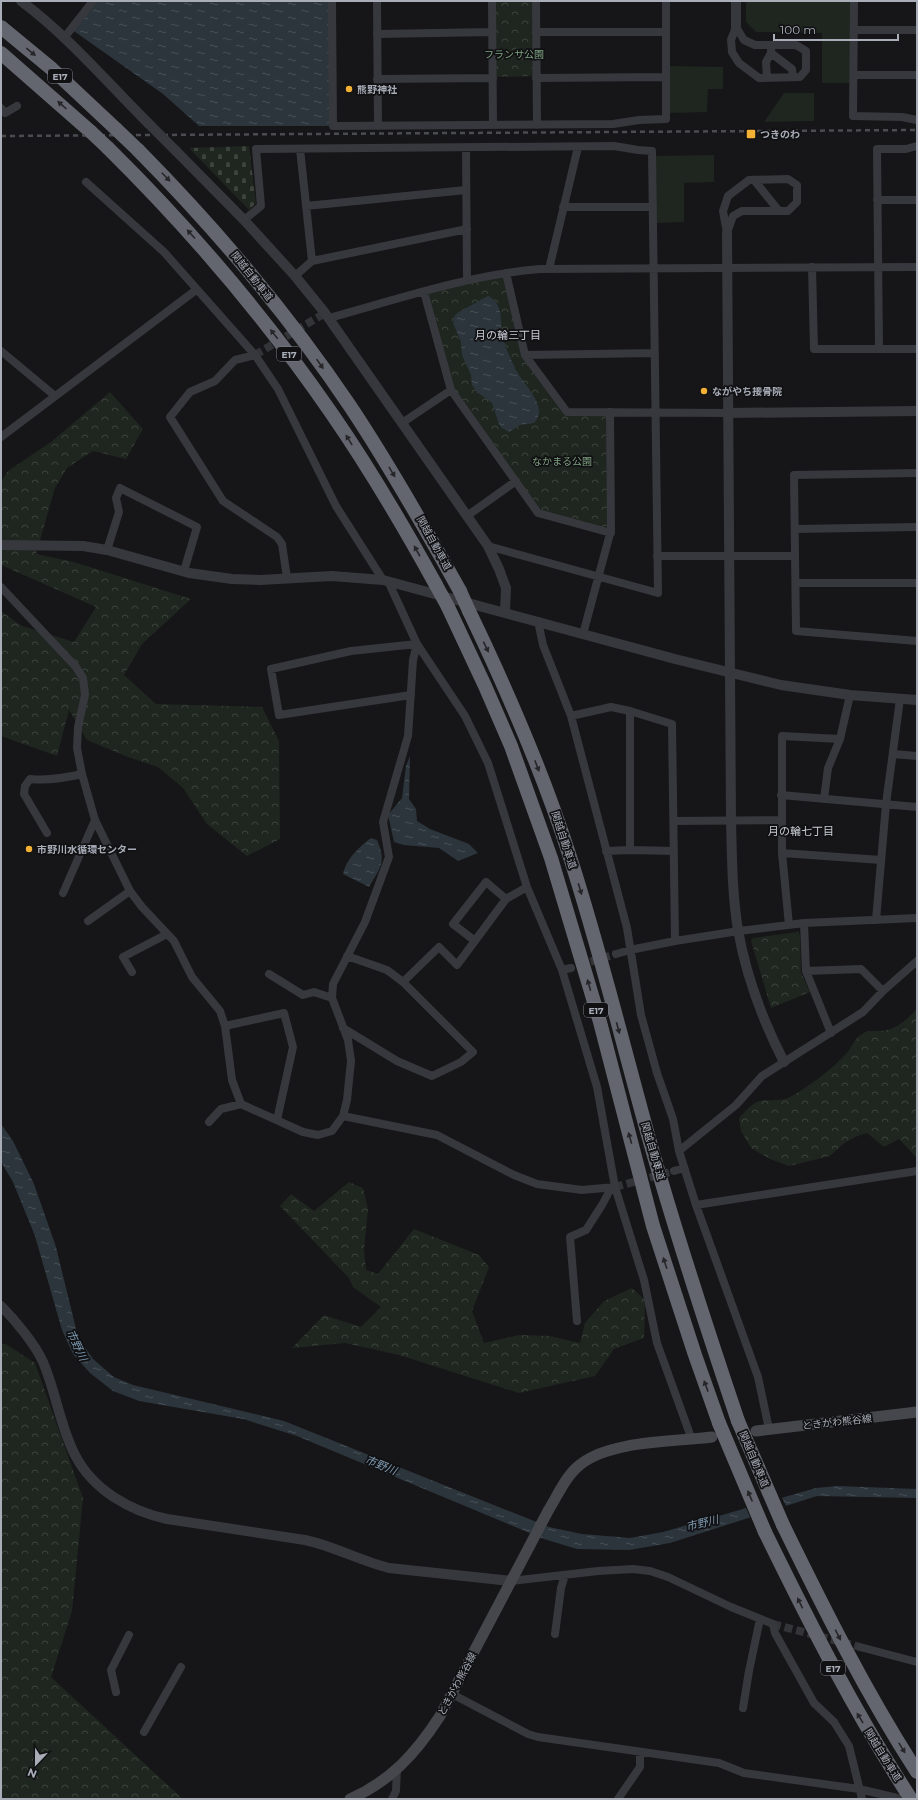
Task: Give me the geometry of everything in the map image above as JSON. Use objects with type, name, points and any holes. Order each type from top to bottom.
[{"type":"highway","name":"関越自動車道","points":[[1,27],[52,69],[138,150],[220,236],[263,288],[349,405],[418,514],[460,591],[502,679],[527,738],[569,854],[594,936],[648,1136],[673,1221],[738,1422],[783,1525],[847,1653],[874,1702],[917,1772]]},
{"type":"highway","name":"関越自動車道","points":[[1,53],[108,148],[159,198],[205,249],[291,357],[341,428],[403,526],[448,607],[511,746],[551,858],[600,1022],[653,1226],[719,1423],[765,1532],[832,1666],[876,1744],[910,1799]]},
{"type":"main road","name":"ときがわ熊谷線","points":[[756,1431],[917,1412]]},
{"type":"main road","points":[[692,1440],[712,1437]]},
{"type":"main road","name":"ときがわ熊谷線","points":[[350,1799],[367,1791],[386,1778],[415,1752],[426,1739],[452,1694],[548,1511],[565,1482],[581,1464],[594,1456],[619,1448],[692,1440]]},
{"type":"street","points":[[21,1],[64,38],[244,220],[295,276],[329,318],[488,546],[506,588],[505,612]]},
{"type":"street","points":[[64,38],[93,1]]},
{"type":"street","points":[[332,1],[333,126],[613,124],[638,120],[666,119],[666,1]]},
{"type":"street","points":[[376,1],[378,126]]},
{"type":"street","points":[[492,1],[493,125]]},
{"type":"street","points":[[536,1],[537,125]]},
{"type":"street","points":[[736,1],[736,27],[731,40],[732,52],[739,63],[759,78],[800,77],[806,70],[806,52],[796,45],[771,49],[755,45],[744,40],[736,27]]},
{"type":"street","points":[[854,1],[854,116],[902,117],[917,120]]},
{"type":"street","points":[[854,30],[917,30]]},
{"type":"street","points":[[377,34],[492,32]]},
{"type":"street","points":[[536,32],[666,32]]},
{"type":"street","points":[[771,49],[792,69],[792,77]]},
{"type":"street","points":[[767,78],[766,62],[771,49]]},
{"type":"street","points":[[854,75],[917,75]]},
{"type":"street","points":[[536,78],[666,77]]},
{"type":"street","points":[[377,79],[492,78]]},
{"type":"street","points":[[1,108],[5,112],[17,106]]},
{"type":"street","points":[[244,220],[261,206],[256,149],[614,146],[652,151],[658,593],[488,546]]},
{"type":"street","points":[[879,349],[876,149],[906,149],[917,146]]},
{"type":"street","points":[[549,269],[578,147]]},
{"type":"street","points":[[466,148],[467,280]]},
{"type":"street","points":[[300,149],[312,261]]},
{"type":"street","points":[[727,232],[733,216],[742,211],[788,211],[797,202],[797,185],[788,179],[748,180],[728,196],[723,211],[727,232],[730,556],[730,820],[733,884],[739,931],[760,1006],[774,1043],[784,1062]]},
{"type":"street","points":[[754,180],[779,211]]},
{"type":"street","points":[[86,182],[164,252],[255,355],[278,389],[336,506],[385,581],[417,644],[465,716],[488,763],[528,887],[562,970],[596,1087],[613,1188],[644,1280],[656,1343],[692,1440]]},
{"type":"street","points":[[306,206],[466,190]]},
{"type":"street","points":[[877,200],[917,200]]},
{"type":"street","points":[[564,207],[653,207]]},
{"type":"street","points":[[295,276],[312,261],[467,229]]},
{"type":"street","points":[[812,267],[814,349],[917,349]]},
{"type":"street","points":[[329,318],[467,280],[506,273],[549,269],[917,267]]},
{"type":"street","points":[[506,273],[525,355],[567,412],[728,413],[917,411]]},
{"type":"street","points":[[1,438],[196,290]]},
{"type":"street","points":[[424,292],[451,390],[538,513],[611,533]]},
{"type":"street","points":[[1,351],[55,396]]},
{"type":"street","points":[[525,355],[655,353]]},
{"type":"street","points":[[255,355],[234,360],[215,380],[190,392],[170,417],[223,501],[277,537],[282,544],[287,578]]},
{"type":"street","points":[[402,424],[451,390]]},
{"type":"street","points":[[583,634],[611,533],[610,412]]},
{"type":"street","points":[[917,473],[794,475],[796,631],[917,641]]},
{"type":"street","points":[[467,516],[516,481]]},
{"type":"street","points":[[107,550],[119,512],[116,498],[120,488],[197,527],[184,571]]},
{"type":"street","points":[[795,529],[917,527]]},
{"type":"street","points":[[1,545],[83,546],[107,550],[184,571],[232,579],[332,576],[385,581],[583,634],[795,688],[850,695],[917,700]]},
{"type":"street","points":[[657,556],[795,556]]},
{"type":"street","points":[[796,583],[917,583]]},
{"type":"street","points":[[1,586],[76,667],[83,678],[85,695],[78,727],[77,748],[82,774],[95,820],[130,891],[142,907],[174,942],[192,977],[220,1011],[225,1026],[232,1080],[241,1104]]},
{"type":"street","points":[[538,621],[543,645],[571,716],[627,928],[641,1016],[672,1119],[679,1151],[696,1205],[758,1377],[769,1429]]},
{"type":"street","points":[[209,1122],[221,1109],[241,1104],[303,1132],[318,1135],[332,1131],[343,1116],[347,1100],[351,1061],[348,1040],[332,998],[333,984],[364,922],[389,858],[382,822],[408,736],[413,660],[417,644]]},
{"type":"street","points":[[411,695],[279,715],[271,669],[352,651],[417,644]]},
{"type":"street","points":[[824,798],[828,768],[840,739],[850,695]]},
{"type":"street","points":[[876,920],[886,804],[900,699]]},
{"type":"street","points":[[571,716],[611,707],[630,711],[672,724],[675,941]]},
{"type":"street","points":[[630,711],[630,850]]},
{"type":"street","points":[[789,925],[782,853],[782,736],[840,739]]},
{"type":"street","points":[[893,754],[917,756]]},
{"type":"street","points":[[47,833],[24,794],[25,786],[30,779],[60,779],[82,774]]},
{"type":"street","points":[[781,795],[917,807]]},
{"type":"street","points":[[64,893],[95,820]]},
{"type":"street","points":[[674,821],[781,820]]},
{"type":"street","points":[[606,851],[674,851]]},
{"type":"street","points":[[782,853],[880,860]]},
{"type":"street","points":[[475,941],[453,924],[486,882],[506,899]]},
{"type":"street","points":[[403,982],[439,947],[457,965],[506,899],[528,887]]},
{"type":"street","points":[[88,921],[130,891]]},
{"type":"street","points":[[616,954],[675,941],[804,923],[917,918]]},
{"type":"street","points":[[804,923],[806,971],[831,1033]]},
{"type":"street","points":[[132,972],[123,957],[167,934]]},
{"type":"street","points":[[343,1028],[398,1061],[432,1076],[442,1073],[461,1062],[473,1052],[403,982],[387,970],[347,956]]},
{"type":"street","points":[[679,1151],[736,1105],[762,1076],[863,1012],[883,991],[917,961]]},
{"type":"street","points":[[562,970],[571,968]]},
{"type":"street","points":[[806,971],[861,969],[883,991]]},
{"type":"street","points":[[269,974],[303,995],[314,992],[332,998]]},
{"type":"street","points":[[225,1026],[284,1013],[293,1047],[277,1120]]},
{"type":"street","points":[[343,1116],[437,1135],[514,1175],[537,1184],[582,1190],[613,1188]]},
{"type":"street","points":[[674,1171],[684,1168]]},
{"type":"street","points":[[696,1205],[917,1170]]},
{"type":"street","points":[[577,1321],[570,1237],[586,1230],[613,1188]]},
{"type":"street","points":[[1,1306],[31,1343],[43,1362],[75,1454],[86,1470],[105,1490],[133,1509],[167,1519],[325,1544],[371,1564],[389,1568],[511,1581],[633,1569],[650,1571],[668,1577],[773,1624],[775,1633],[814,1703],[834,1722],[849,1746],[862,1799]]},
{"type":"street","points":[[555,1634],[561,1588],[565,1575]]},
{"type":"street","points":[[743,1708],[748,1671],[760,1619]]},
{"type":"street","points":[[116,1692],[111,1670],[129,1636]]},
{"type":"street","points":[[860,1647],[917,1662]]},
{"type":"street","points":[[144,1732],[181,1666]]},
{"type":"street","points":[[452,1694],[528,1734],[719,1764],[744,1773],[859,1789],[893,1797]]},
{"type":"street","points":[[618,1799],[640,1767],[640,1752]]},
{"type":"street","points":[[392,1799],[396,1791],[397,1769]]},
{"type":"green space","name":"フランサ公園","points":[[492,1],[536,1],[536,76],[492,77]]},
{"type":"green space","points":[[746,1],[850,1],[850,83],[822,83],[822,33],[756,32],[746,22]]},
{"type":"green space","points":[[669,66],[723,67],[723,89],[708,89],[707,112],[670,113]]},
{"type":"green space","points":[[784,93],[814,93],[814,121],[764,122]]},
{"type":"green space","points":[[249,146],[256,203],[249,210],[189,148]]},
{"type":"green space","points":[[714,155],[714,182],[684,183],[684,222],[656,223],[656,156]]},
{"type":"green space","name":"なかまる公園","points":[[506,273],[525,355],[567,412],[610,412],[611,530],[538,513],[451,390],[424,292]]},
{"type":"green space","points":[[110,392],[143,429],[126,459],[93,451],[67,468],[55,488],[36,554],[74,562],[191,599],[142,644],[124,675],[156,704],[262,707],[279,741],[280,839],[247,856],[207,824],[183,788],[158,767],[128,757],[87,740],[69,710],[57,756],[1,736],[1,611],[22,626],[74,642],[96,607],[1,565],[1,482],[8,471],[51,442]]},
{"type":"green space","points":[[798,932],[800,935],[801,973],[810,992],[771,1008],[751,941],[753,938]]},
{"type":"green space","points":[[917,1009],[917,1158],[899,1139],[884,1147],[867,1133],[844,1143],[830,1156],[789,1166],[770,1159],[751,1148],[741,1131],[739,1118],[752,1106],[760,1101],[787,1099],[813,1083],[835,1064],[848,1052],[855,1040],[862,1034],[870,1031],[883,1031],[896,1027],[904,1022]]},
{"type":"green space","points":[[349,1182],[363,1188],[368,1209],[364,1249],[366,1270],[378,1274],[414,1229],[479,1255],[489,1267],[472,1311],[484,1343],[519,1335],[550,1336],[580,1343],[585,1323],[604,1301],[632,1288],[645,1300],[644,1338],[614,1349],[595,1376],[519,1393],[399,1355],[345,1343],[292,1348],[324,1315],[361,1327],[381,1307],[353,1287],[349,1278],[280,1206],[291,1194],[314,1211]]},
{"type":"green space","points":[[1,1344],[6,1344],[35,1363],[83,1498],[72,1611],[51,1677],[183,1799],[1,1799]]},
{"type":"water","points":[[93,1],[332,1],[333,126],[199,126],[163,94],[71,29]]},
{"type":"water","points":[[488,296],[497,304],[503,337],[508,352],[517,372],[533,394],[539,409],[538,416],[534,423],[520,425],[509,432],[502,428],[499,424],[492,403],[477,392],[472,385],[471,375],[462,355],[461,342],[453,323],[455,315]]},
{"type":"water","points":[[410,756],[409,799],[416,809],[417,821],[430,829],[469,844],[478,853],[458,861],[439,848],[404,845],[394,842],[388,815],[402,798],[406,766]]},
{"type":"water","points":[[371,838],[377,840],[382,854],[382,860],[379,870],[369,887],[343,874],[350,858]]},
{"type":"water","name":"市野川","points":[[1,1124],[13,1141],[34,1184],[56,1247],[78,1337],[93,1359],[114,1377],[133,1385],[284,1421],[549,1527],[582,1534],[630,1538],[663,1532],[816,1488],[837,1486],[917,1489],[917,1498],[817,1496],[670,1543],[629,1550],[577,1549],[544,1539],[297,1436],[243,1419],[139,1401],[113,1391],[90,1373],[73,1354],[62,1330],[35,1236],[13,1182],[1,1162]]},
{"type":"pier","points":[[781,1496],[787,1508],[751,1519],[745,1506]]},
{"type":"tunnel","points":[[255,355],[325,313]]},
{"type":"tunnel","points":[[579,965],[616,954]]},
{"type":"tunnel","points":[[615,1187],[674,1171]]},
{"type":"tunnel","points":[[773,1624],[860,1647]]},
{"type":"tunnel","points":[[893,1797],[903,1799]]},
{"type":"railway","points":[[1,136],[917,130]]},
{"type":"place","name":"熊野神社","points":[[349,89]]},
{"type":"place","name":"つきのわ","points":[[751,134]]},
{"type":"place","name":"ながやち接骨院","points":[[704,391]]},
{"type":"place","name":"市野川水循環センター","points":[[29,849]]},
{"type":"district","name":"月の輪三丁目","points":[[508,335]]},
{"type":"district","name":"月の輪七丁目","points":[[801,831]]}]
